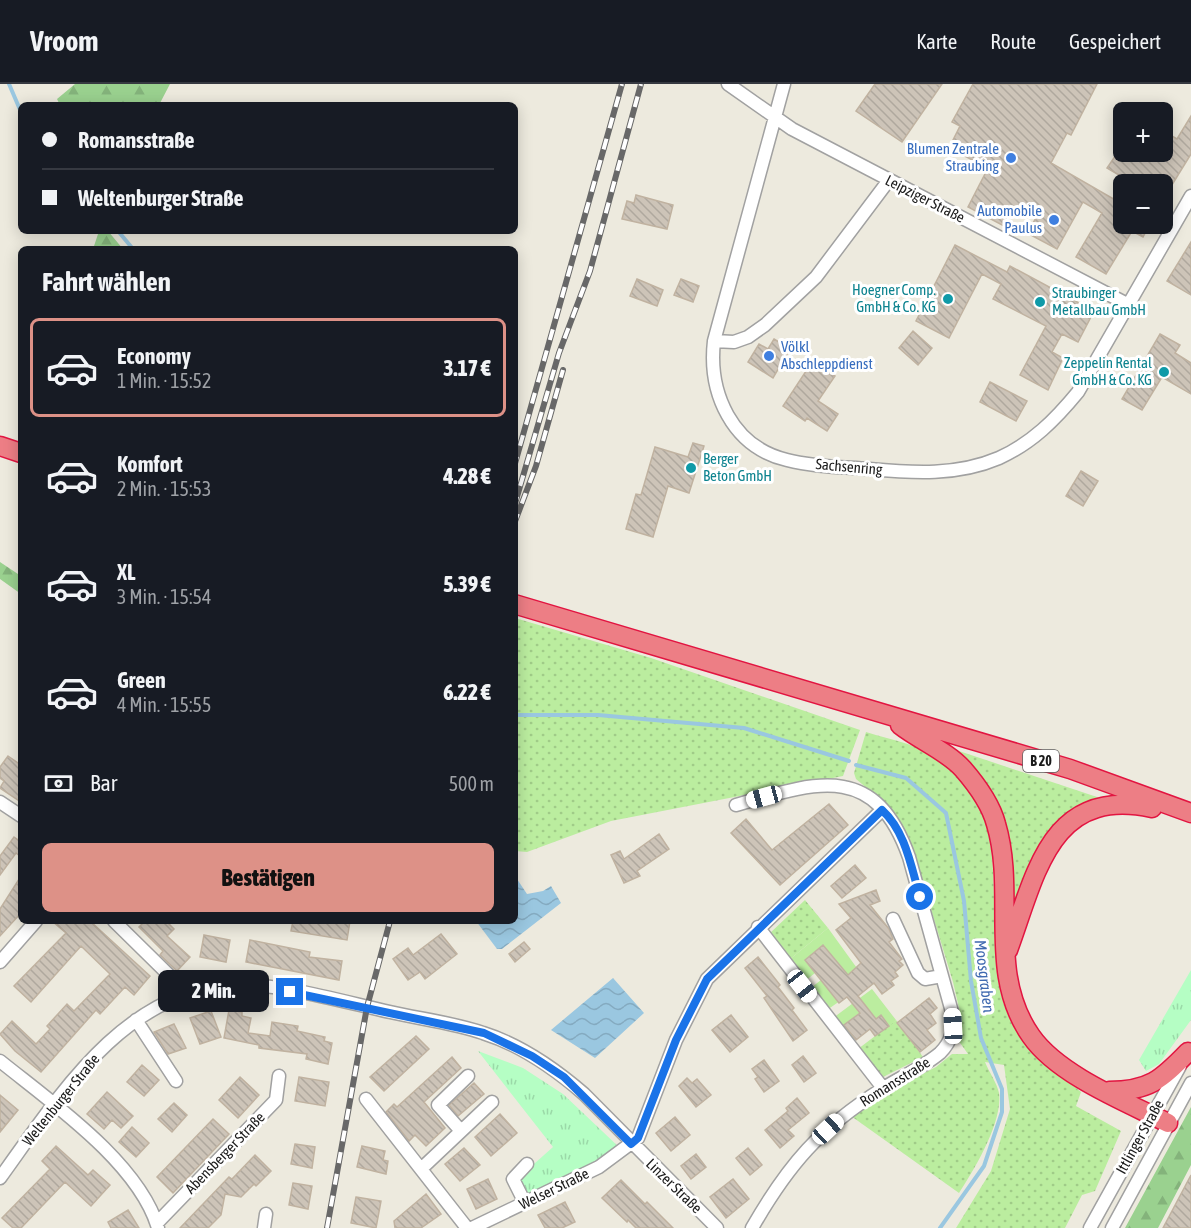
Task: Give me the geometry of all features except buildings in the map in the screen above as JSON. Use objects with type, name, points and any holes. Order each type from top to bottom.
[{"type":"highway","points":[[0,446],[18,452]]},
{"type":"highway","name":"B 20","points":[[518,605],[1070,769],[1191,813]]},
{"type":"highway","points":[[889,717],[962,767],[976,786],[996,822],[1003,858],[1005,960],[1009,990],[1031,1037],[1047,1054],[1064,1066],[1160,1119]]},
{"type":"highway","points":[[1005,960],[1037,872],[1051,843],[1068,823],[1094,807],[1130,804],[1191,821]]},
{"type":"highway","points":[[1107,1091],[1129,1091],[1154,1084],[1166,1076],[1190,1049]]},
{"type":"street","name":"Leipziger Straße","points":[[728,84],[792,129],[1127,304]]},
{"type":"street","name":"Sachsenring","points":[[784,84],[714,341],[712,372],[715,391],[724,412],[753,444],[771,455],[817,466],[935,472],[968,469],[998,458],[1029,442],[1054,421],[1078,392],[1191,196]]},
{"type":"street","points":[[714,341],[734,342],[748,338],[765,325],[816,277],[889,180]]},
{"type":"street","name":"Romansstraße","points":[[736,805],[807,786],[833,785],[848,786],[862,793],[882,810],[894,822],[905,847],[952,1012],[952,1036],[948,1045],[930,1061],[883,1088],[840,1118],[804,1151],[784,1175],[752,1228]]},
{"type":"street","points":[[0,802],[18,814]]},
{"type":"street","points":[[631,1144],[638,1138],[694,1000],[707,979],[758,927],[882,810]]},
{"type":"street","points":[[893,919],[918,974],[925,979],[942,976]]},
{"type":"street","points":[[0,962],[33,924]]},
{"type":"street","points":[[117,924],[177,982],[185,994]]},
{"type":"street","points":[[758,927],[883,1088]]},
{"type":"street","name":"Weltenburger Straße","points":[[0,1178],[92,1058],[136,1020],[185,994],[212,987],[247,986],[270,988],[367,1007]]},
{"type":"street","name":"Linzer Straße","points":[[367,1007],[484,1033],[532,1056],[564,1077],[717,1228]]},
{"type":"street","points":[[136,1020],[176,1081]]},
{"type":"street","name":"Ittlinger Straße","points":[[1112,1228],[1190,1049]]},
{"type":"street","points":[[0,1061],[54,1105],[131,1177],[147,1200],[158,1226]]},
{"type":"street","name":"Abensberger Straße","points":[[158,1226],[276,1100],[279,1076]]},
{"type":"street","points":[[461,1131],[438,1105],[468,1076]]},
{"type":"street","name":"Ittlinger Straße","points":[[1090,1228],[1160,1119],[1191,1083]]},
{"type":"street","points":[[366,1099],[467,1228]]},
{"type":"street","points":[[421,1169],[492,1102]]},
{"type":"street","name":"Welser Straße","points":[[472,1228],[599,1167],[631,1144]]},
{"type":"street","points":[[525,1203],[513,1179],[527,1164]]},
{"type":"street","points":[[264,1228],[266,1214]]},
{"type":"green space","points":[[75,84],[170,84],[161,102],[58,102],[57,99]]},
{"type":"green space","points":[[98,234],[110,234],[120,246],[94,246]]},
{"type":"green space","points":[[0,562],[18,574],[18,592],[0,579]]},
{"type":"green space","points":[[518,619],[651,658],[860,730],[843,776],[611,821],[527,852],[518,851]]},
{"type":"green space","points":[[866,732],[925,750],[943,760],[968,784],[983,813],[991,846],[995,952],[999,986],[1009,1017],[1023,1040],[1081,1092],[1076,1106],[1121,1131],[1095,1191],[1082,1195],[1065,1228],[956,1228],[991,1171],[1010,1109],[1004,1065],[985,1062],[999,1093],[997,1118],[986,1145],[959,1193],[851,1116],[886,1092],[936,1067],[952,1054],[968,1054],[958,1040],[962,1021],[953,982],[909,837],[896,817],[882,801],[856,779],[854,773]]},
{"type":"green space","points":[[944,746],[1103,799],[1082,806],[1065,816],[1041,841],[1033,857],[1015,913],[1011,844],[1000,807],[976,773]]},
{"type":"green space","points":[[805,900],[828,928],[789,960],[769,934]]},
{"type":"green space","points":[[828,928],[867,982],[827,1010],[811,988],[838,966],[823,945],[805,960],[815,973],[805,981],[789,960]]},
{"type":"green space","points":[[1191,970],[1191,1020],[1159,1064],[1146,1071],[1139,1060]]},
{"type":"green space","points":[[872,989],[896,1020],[889,1026],[881,1015],[876,1019],[866,1008],[844,1025],[854,1038],[851,1040],[833,1018]]},
{"type":"green space","points":[[896,1020],[923,1057],[883,1077],[858,1049]]},
{"type":"green space","points":[[478,1051],[523,1068],[563,1094],[621,1149],[525,1199],[516,1180],[553,1147]]},
{"type":"green space","points":[[1191,1107],[1191,1165],[1158,1228],[1125,1228]]},
{"type":"water","points":[[518,880],[527,894],[543,891],[551,886],[561,903],[502,949],[497,949],[478,924],[518,924]]},
{"type":"water","points":[[613,978],[644,1013],[595,1058],[551,1030]]},
{"type":"waterway","points":[[9,84],[18,105]]},
{"type":"waterway","points":[[120,234],[130,246]]},
{"type":"waterway","points":[[518,715],[598,715],[744,728],[849,761]]},
{"type":"waterway","name":"Moosgraben","points":[[856,765],[906,778],[946,813],[964,901],[971,981],[981,1038],[1002,1089],[1002,1112],[984,1166],[940,1228]]},
{"type":"railway","points":[[518,453],[622,84]]},
{"type":"railway","points":[[518,493],[559,353],[590,271],[641,84]]},
{"type":"railway","points":[[518,513],[536,466],[563,370]]},
{"type":"railway","points":[[327,1228],[367,1007],[389,924]]},
{"type":"place","name":"Blumen Zentrale Straubing","points":[[1011,158]]},
{"type":"place","name":"Automobile Paulus","points":[[1054,220]]},
{"type":"place","name":"Hoegner Comp. GmbH & Co. KG","points":[[948,299]]},
{"type":"place","name":"Straubinger Metallbau GmbH","points":[[1040,302]]},
{"type":"place","name":"Völkl Abschleppdienst","points":[[769,356]]},
{"type":"place","name":"Zeppelin Rental GmbH & Co. KG","points":[[1164,372]]},
{"type":"place","name":"Berger Beton GmbH","points":[[691,468]]},
{"type":"route","points":[[290,992],[484,1033],[532,1056],[564,1077],[600,1110],[631,1144],[638,1138],[676,1040],[694,1000],[707,979],[758,927],[882,810],[894,822],[901,836],[920,897]]}]
